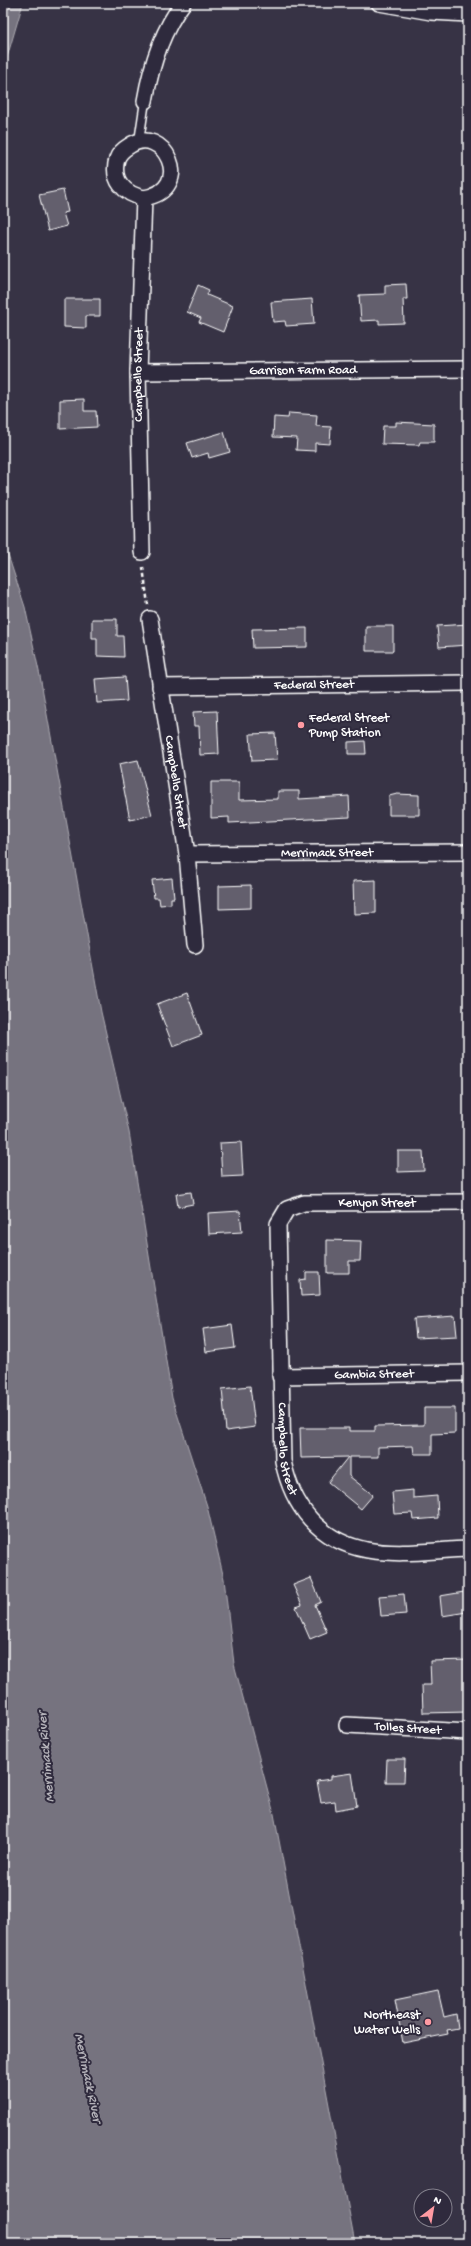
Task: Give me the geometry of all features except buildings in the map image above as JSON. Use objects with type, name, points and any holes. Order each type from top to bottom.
[{"type":"street","points":[[145,101],[154,61],[166,31],[183,3]]},
{"type":"street","points":[[379,3],[431,12],[468,14]]},
{"type":"street","points":[[139,142],[150,142],[165,151],[170,158],[172,169],[170,180],[164,189],[153,196],[144,198],[134,196],[123,189],[116,176],[115,168],[118,157],[123,150],[139,142]]},
{"type":"street","name":"Campbello Street","points":[[142,552],[138,372],[144,198]]},
{"type":"street","name":"Garrison Farm Road","points":[[138,372],[468,369]]},
{"type":"street","name":"Campbello Street","points":[[150,619],[187,854],[195,945]]},
{"type":"street","name":"Federal Street","points":[[160,687],[468,683]]},
{"type":"street","name":"Merrimack Street","points":[[187,854],[468,852]]},
{"type":"street","name":"Kenyon Street","points":[[287,1209],[304,1203],[468,1202]]},
{"type":"street","name":"Campbello Street","points":[[287,1209],[278,1224],[280,1376],[283,1461],[287,1482],[298,1505],[312,1521],[327,1534],[347,1544],[367,1550],[397,1552],[468,1549]]},
{"type":"street","name":"Gambia Street","points":[[280,1376],[468,1373]]},
{"type":"street","name":"Tolles Street","points":[[347,1725],[468,1732]]},
{"type":"lane","points":[[139,142],[145,101]]},
{"type":"path","points":[[142,552],[150,619]]},
{"type":"water","points":[[3,3],[23,3],[3,71]]},
{"type":"water","name":"Merrimack River","points":[[3,540],[25,607],[40,676],[101,1012],[129,1132],[172,1398],[207,1506],[224,1579],[234,1664],[274,1814],[355,2243],[3,2243]]},
{"type":"place","name":"Federal Street Pump Station","points":[[301,725]]},
{"type":"place","name":"Northeast Water Wells","points":[[428,2022]]}]
